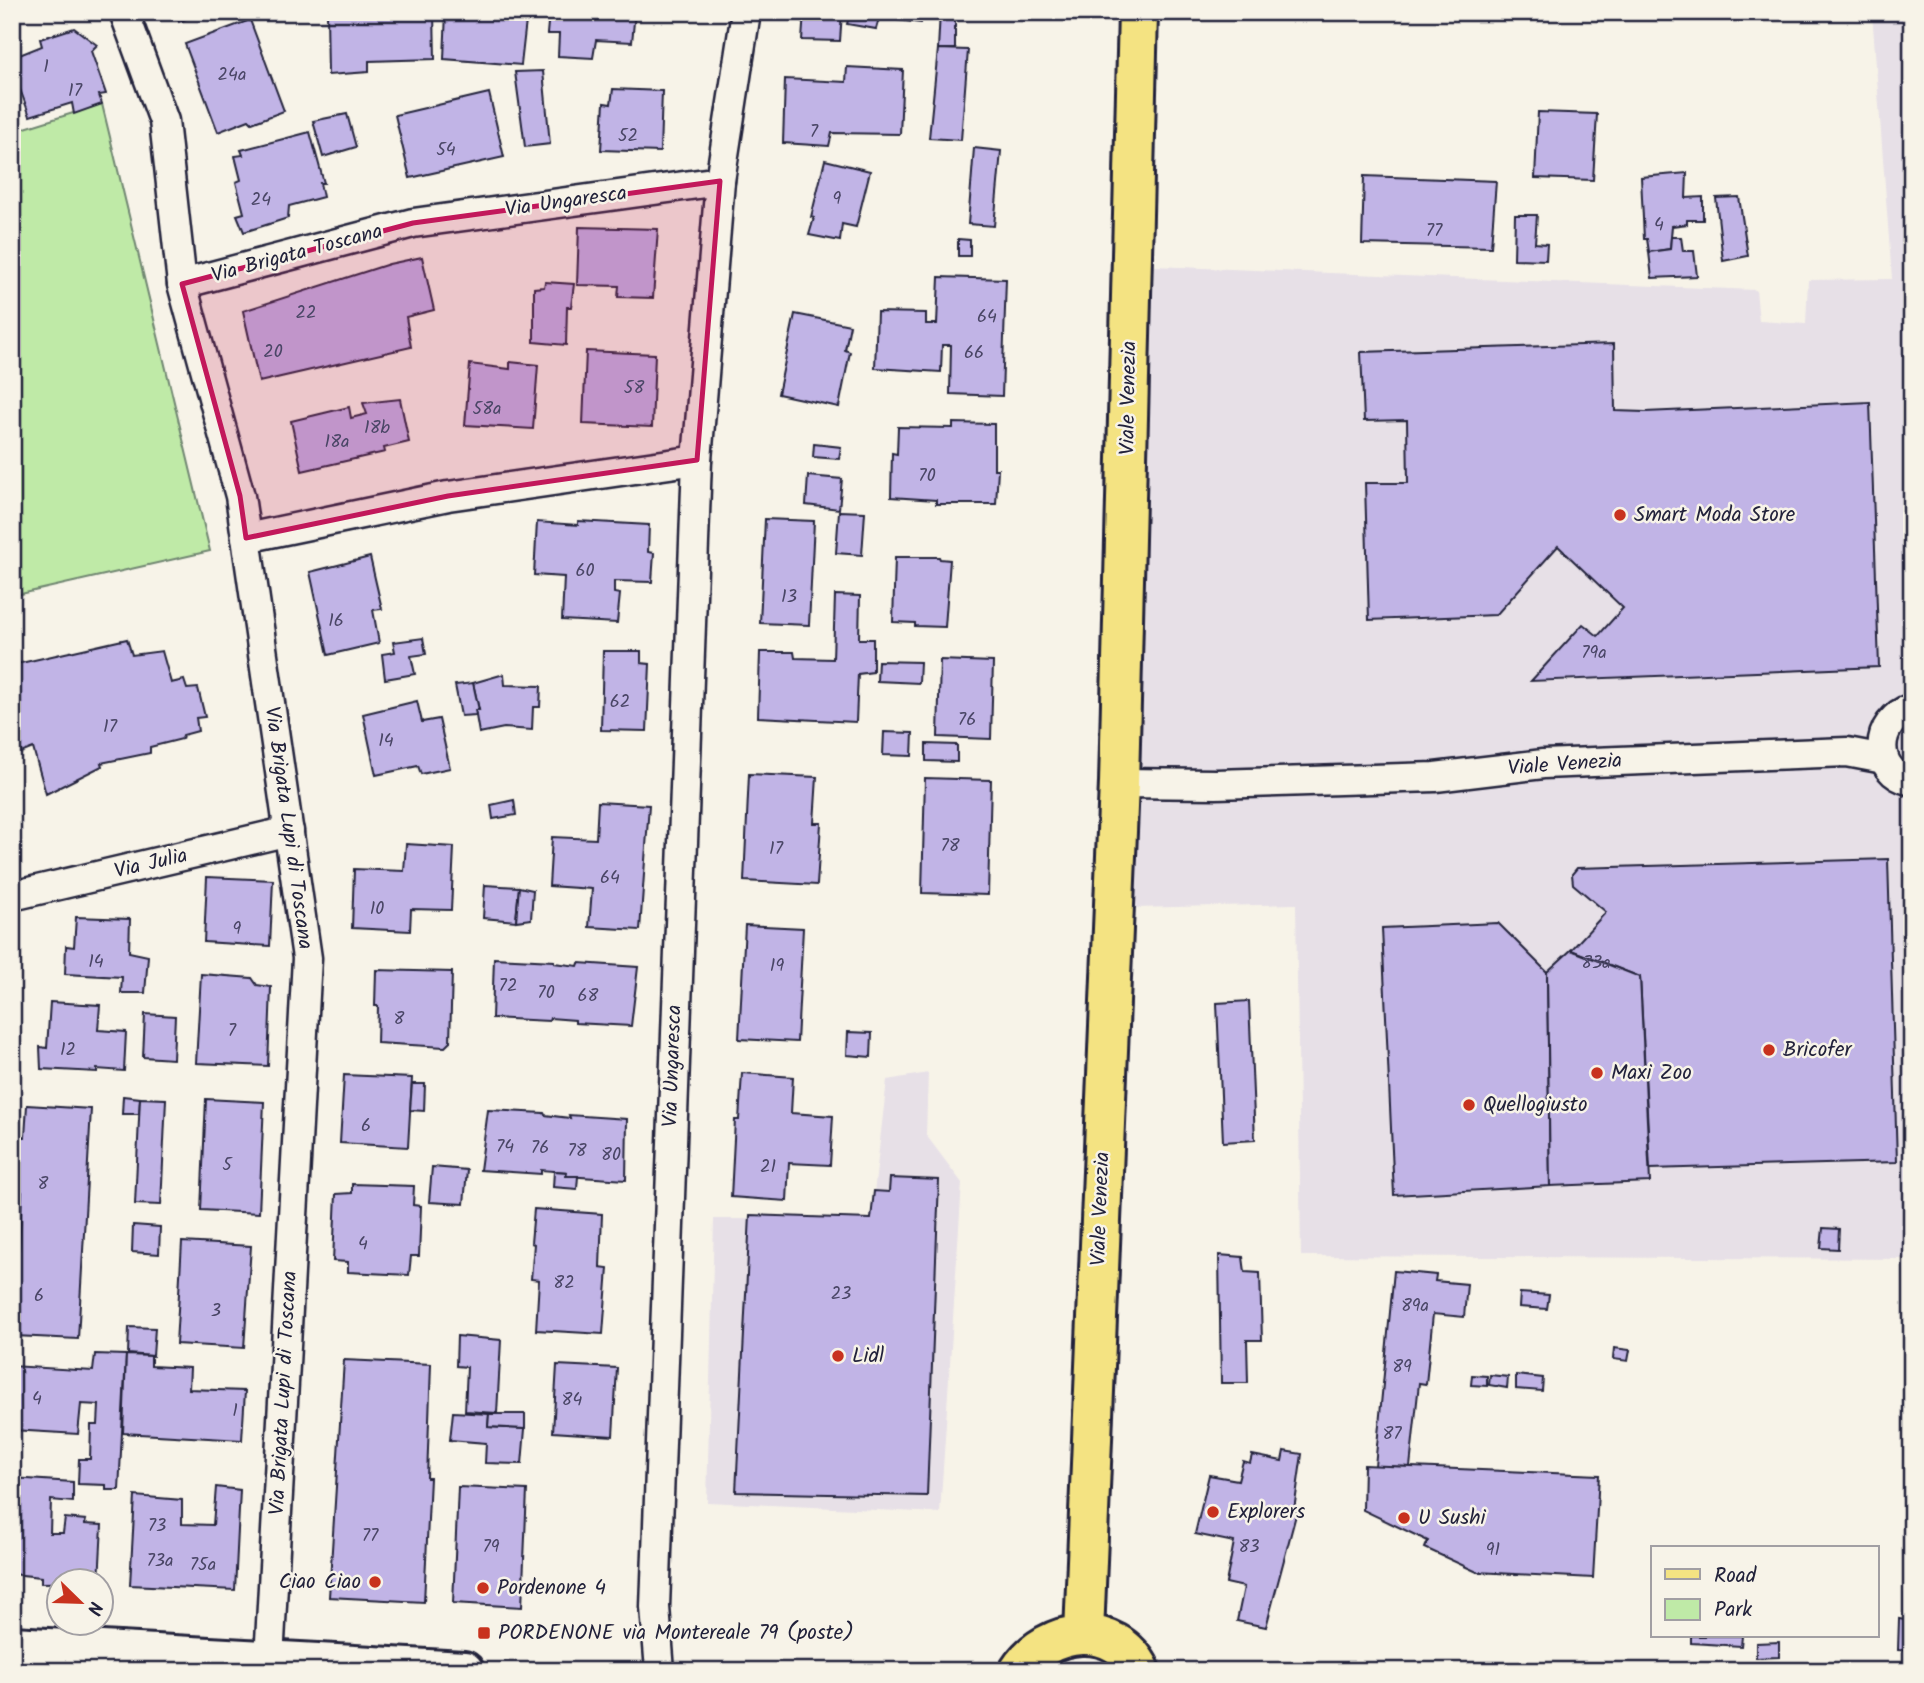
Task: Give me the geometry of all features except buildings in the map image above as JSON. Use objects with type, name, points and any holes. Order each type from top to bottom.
[{"type":"main road","name":"Viale Venezia","points":[[1084,1634],[1119,783],[1138,12]]},
{"type":"main road","points":[[1019,1671],[1027,1659],[1043,1645],[1063,1637],[1084,1634],[1105,1639],[1125,1650],[1141,1671]]},
{"type":"main road","points":[[12,1646],[464,1671]]},
{"type":"street","name":"Via Brigata Lupi di Toscana","points":[[124,12],[164,121],[182,284],[240,496],[307,958],[269,1660]]},
{"type":"street","name":"Via Ungaresca","points":[[660,1671],[656,1593],[697,460],[720,181],[746,12]]},
{"type":"street","name":"Via Ungaresca","points":[[412,223],[720,181]]},
{"type":"street","name":"Via Brigata Toscana","points":[[182,284],[412,223]]},
{"type":"street","points":[[246,538],[448,496],[697,460]]},
{"type":"street","points":[[1912,708],[1894,716],[1882,736],[1885,759],[1897,775],[1912,781]]},
{"type":"street","name":"Viale Venezia","points":[[1119,783],[1216,784],[1435,777],[1544,764],[1847,752],[1885,759]]},
{"type":"street","name":"Via Julia","points":[[12,896],[289,831]]},
{"type":"highlighted area","points":[[720,181],[697,460],[448,496],[246,538],[240,496],[182,284],[413,223]]},
{"type":"shaded area","points":[[1872,12],[1912,12],[1912,1259],[1301,1256],[1296,904],[1134,908],[1154,266],[1756,290],[1759,321],[1806,324],[1808,280],[1892,279]]},
{"type":"shaded area","name":"Lidl","points":[[928,1073],[926,1135],[962,1183],[940,1513],[707,1502],[714,1219],[871,1219],[887,1080]]},
{"type":"green space","points":[[102,104],[210,551],[12,596],[12,132]]},
{"type":"place","name":"Smart Moda Store","points":[[1620,515]]},
{"type":"place","name":"Bricofer","points":[[1769,1050]]},
{"type":"place","name":"Maxi Zoo","points":[[1597,1073]]},
{"type":"place","name":"Quellogiusto","points":[[1469,1105]]},
{"type":"place","name":"Lidl","points":[[838,1356]]},
{"type":"place","name":"Explorers","points":[[1213,1512]]},
{"type":"place","name":"U Sushi","points":[[1404,1518]]},
{"type":"place","name":"Ciao Ciao","points":[[375,1582]]},
{"type":"place","name":"Pordenone 4","points":[[483,1588]]},
{"type":"place","name":"PORDENONE via Montereale 79 (poste)","points":[[484,1633]]}]
